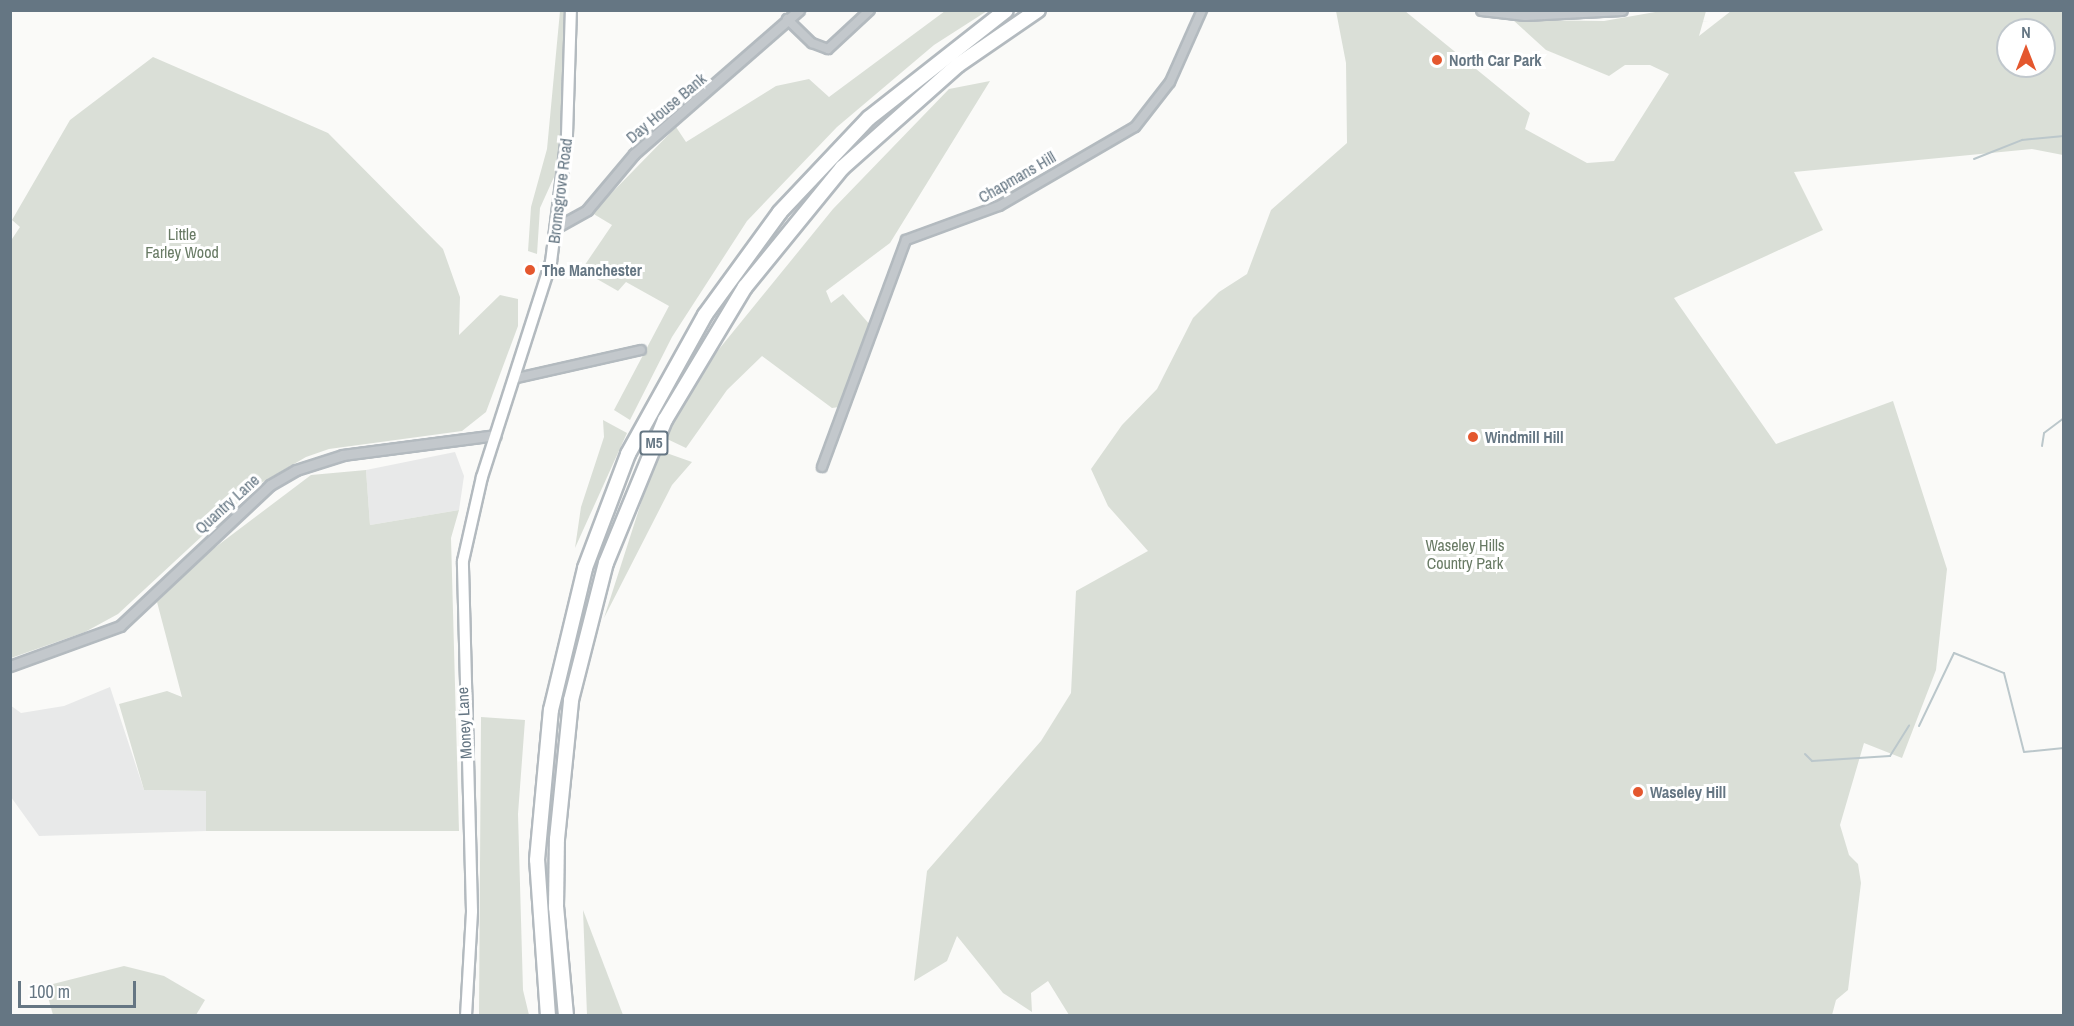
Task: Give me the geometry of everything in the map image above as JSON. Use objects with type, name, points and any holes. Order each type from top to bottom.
[{"type":"highway","name":"M5","points":[[548,1016],[537,860],[551,710],[585,568],[628,454],[688,342],[780,212],[869,118],[1006,10]]},
{"type":"highway","name":"M5","points":[[566,1016],[556,908],[557,839],[571,700],[606,563],[664,420],[745,287],[842,168],[958,65],[1038,10]]},
{"type":"main road","name":"Bromsgrove Road","points":[[496,435],[517,378],[551,262],[567,135],[571,10]]},
{"type":"main road","name":"Money Lane","points":[[466,1016],[472,911],[460,597],[470,521],[496,435]]},
{"type":"street","name":"Day House Bank","points":[[555,228],[587,210],[634,154],[799,10]]},
{"type":"street","points":[[787,19],[812,43],[828,49],[870,10]]},
{"type":"street","name":"Chapmans Hill","points":[[822,467],[906,240],[999,206],[1135,127],[1170,82],[1202,10]]},
{"type":"street","points":[[1480,10],[1525,15],[1622,10]]},
{"type":"street","points":[[517,378],[641,351]]},
{"type":"street","name":"Quantry Lane","points":[[10,666],[120,626],[270,485],[296,470],[344,454],[496,435]]},
{"type":"shaded area","points":[[455,452],[464,476],[459,510],[370,525],[366,470]]},
{"type":"shaded area","points":[[110,687],[144,790],[206,791],[206,831],[39,836],[11,797],[10,705],[21,713],[64,706]]},
{"type":"green space","points":[[560,11],[567,11],[559,166],[540,208],[537,254],[528,251],[531,207],[547,149]]},
{"type":"green space","points":[[945,11],[987,11],[934,45],[837,127],[747,221],[672,337],[630,420],[614,410],[669,306],[626,282],[618,291],[590,275],[578,275],[612,225],[592,213],[676,127],[686,142],[776,86],[809,79],[829,97]]},
{"type":"green space","name":"Waseley Hills Country Park","points":[[1336,11],[1405,11],[1530,113],[1525,129],[1587,163],[1614,161],[1669,74],[1650,65],[1625,65],[1609,76],[1546,50],[1513,20],[1604,21],[1661,11],[1706,11],[1699,36],[1731,11],[2063,11],[2063,155],[2032,149],[1794,172],[1823,230],[1674,298],[1776,444],[1893,401],[1947,569],[1936,670],[1902,758],[1864,743],[1840,825],[1849,855],[1858,864],[1861,883],[1848,990],[1836,1000],[1832,1015],[1069,1015],[1048,981],[1031,993],[1032,1012],[1003,993],[957,936],[947,961],[914,981],[927,871],[1041,741],[1071,693],[1076,591],[1148,551],[1108,506],[1091,469],[1122,425],[1157,389],[1193,318],[1219,292],[1247,274],[1271,210],[1347,143],[1346,63]]},
{"type":"green space","name":"Little Farley Wood","points":[[153,57],[328,133],[443,249],[460,297],[459,335],[500,295],[518,299],[518,326],[486,412],[462,431],[329,449],[306,457],[256,486],[118,614],[85,632],[11,658],[10,242],[20,227],[12,220],[70,120]]},
{"type":"green space","points":[[990,81],[890,243],[826,291],[831,303],[843,294],[871,326],[839,407],[832,408],[762,356],[727,390],[686,448],[665,438],[711,359],[833,209],[949,89]]},
{"type":"green space","points":[[603,420],[627,433],[575,548],[581,507],[604,437]]},
{"type":"green space","points":[[658,450],[692,462],[672,485],[604,618]]},
{"type":"green space","points":[[366,470],[370,525],[459,510],[451,538],[459,831],[206,831],[206,791],[144,790],[119,704],[167,691],[182,697],[157,602],[209,552],[311,475]]},
{"type":"green space","points":[[481,717],[525,720],[518,814],[523,990],[529,1015],[479,1015]]},
{"type":"green space","points":[[583,910],[623,1015],[587,1015]]},
{"type":"green space","points":[[124,966],[164,976],[205,1000],[196,1015],[53,1015],[45,986]]},
{"type":"waterway","points":[[1974,159],[2022,140],[2064,136]]},
{"type":"waterway","points":[[2042,446],[2044,433],[2064,418]]},
{"type":"waterway","points":[[1919,726],[1954,653],[2004,673],[2024,752],[2064,748]]},
{"type":"waterway","points":[[1805,754],[1812,761],[1890,756],[1909,726]]},
{"type":"place","name":"North Car Park","points":[[1437,60]]},
{"type":"place","name":"The Manchester","points":[[530,270]]},
{"type":"place","name":"Windmill Hill","points":[[1473,437]]},
{"type":"place","name":"Waseley Hill","points":[[1638,792]]}]
